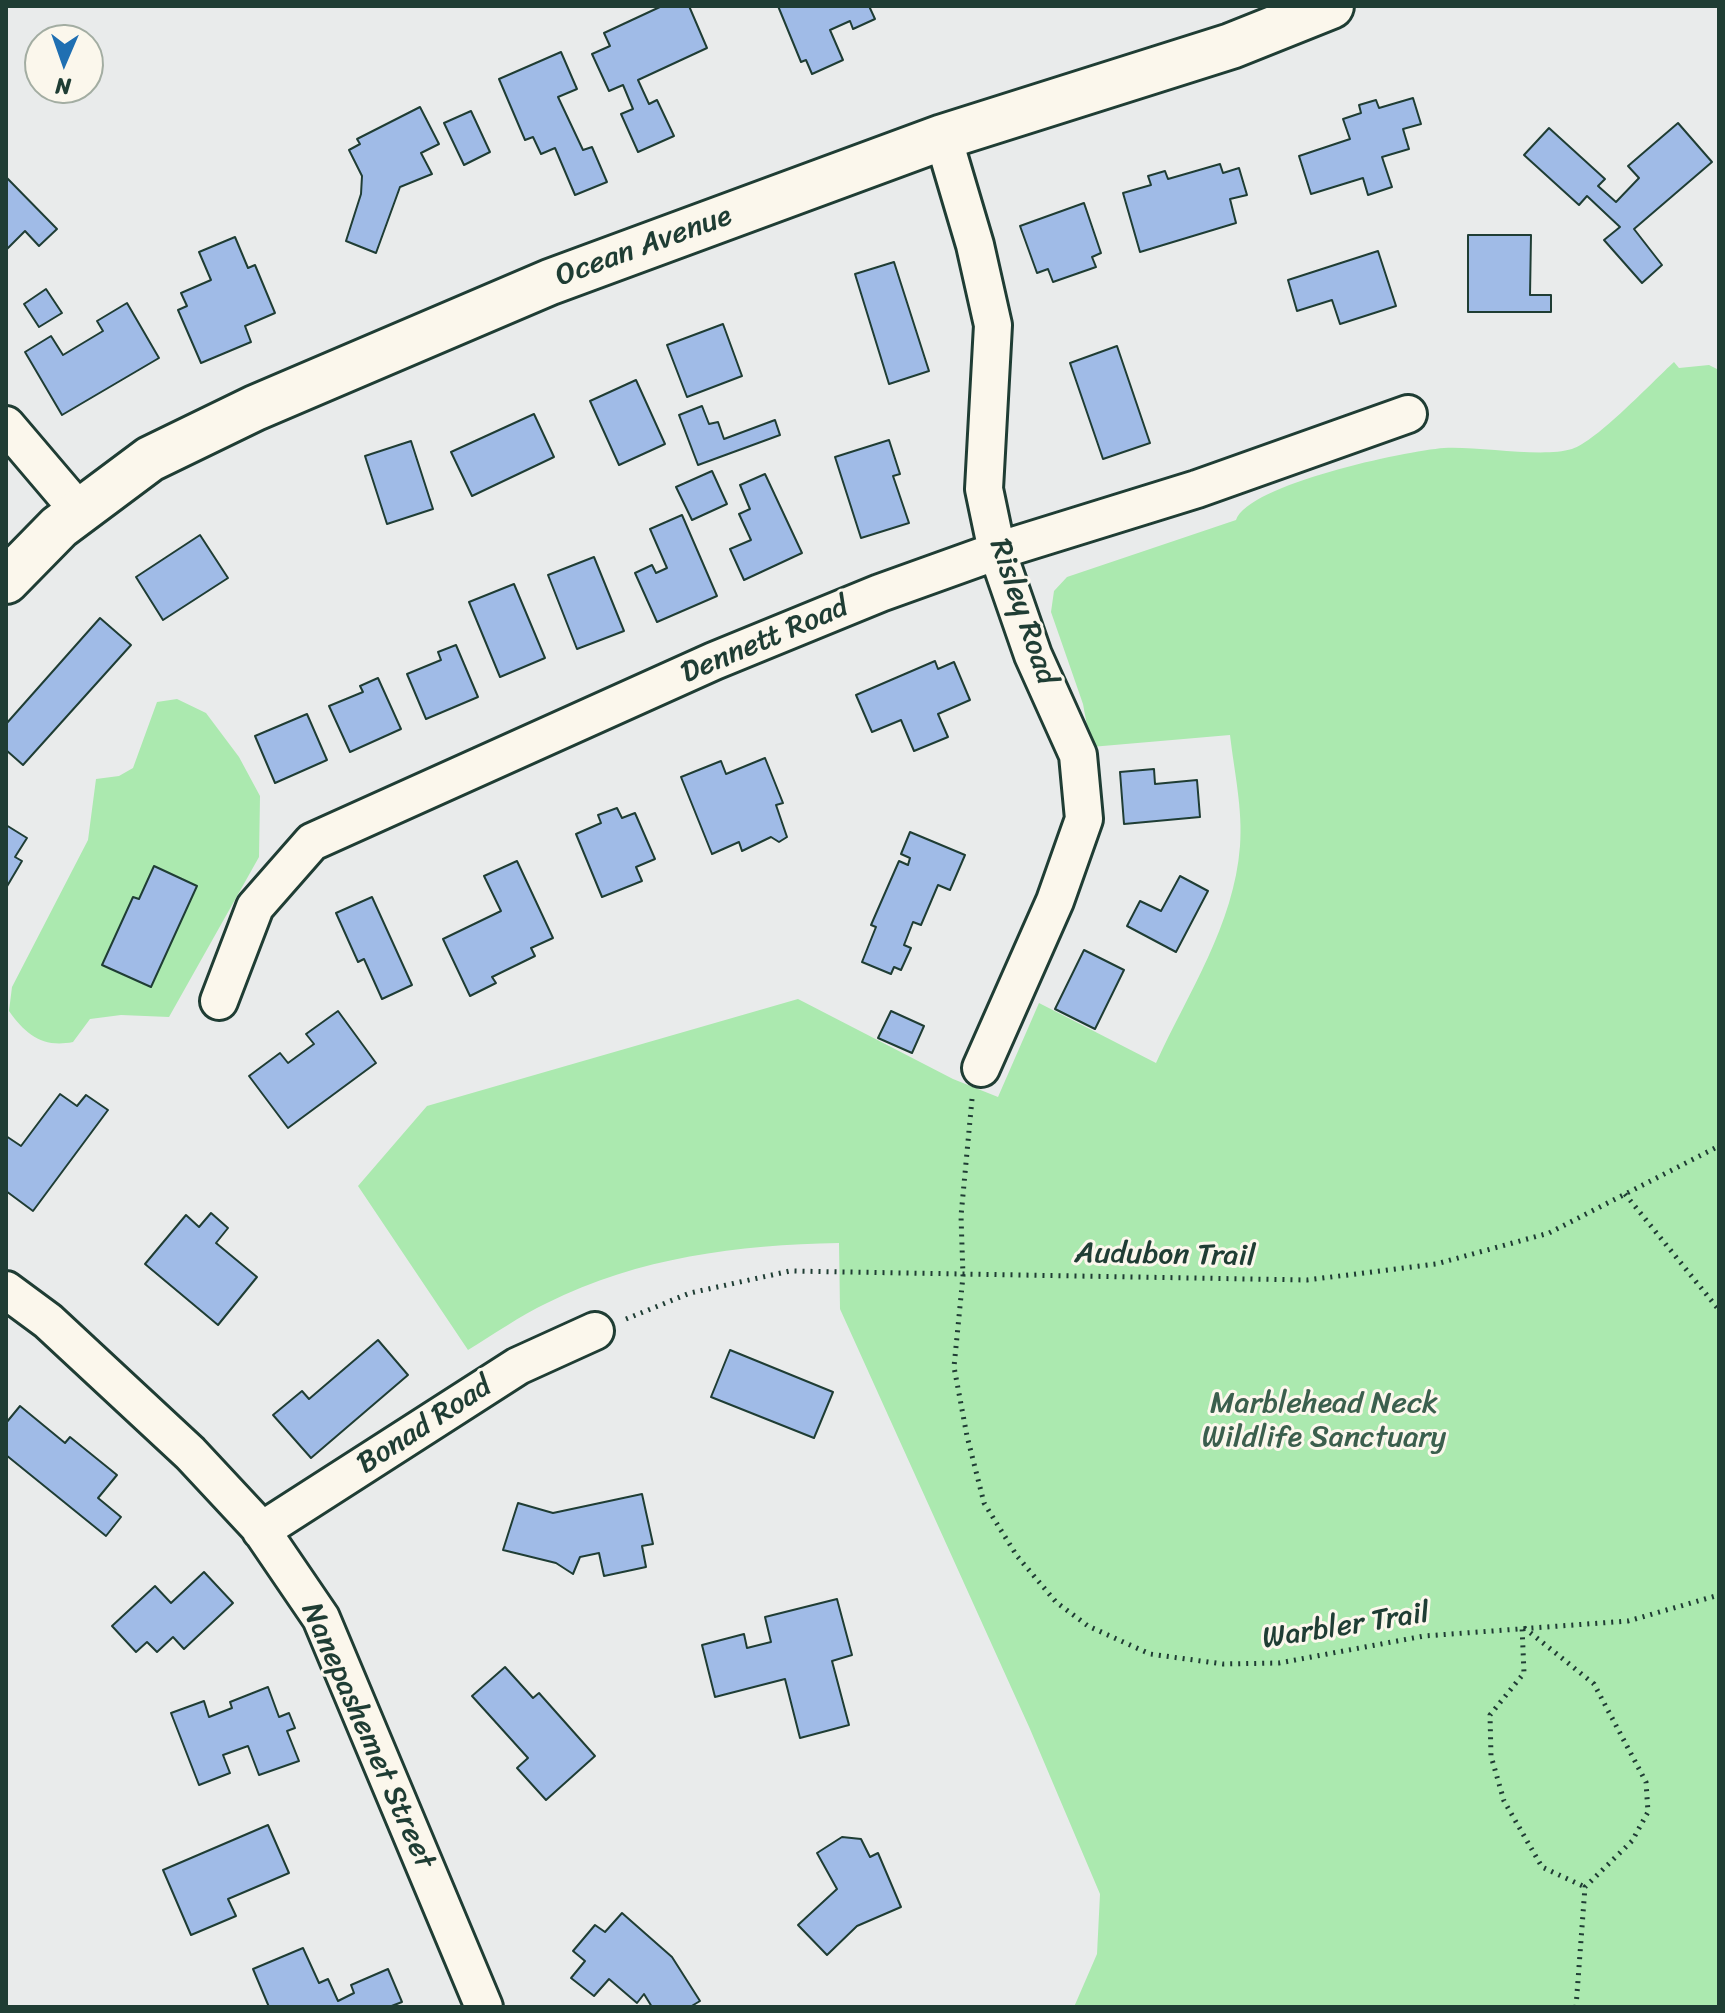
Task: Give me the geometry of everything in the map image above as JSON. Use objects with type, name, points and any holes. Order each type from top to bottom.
[{"type":"main road","name":"Ocean Avenue","points":[[6,581],[59,527],[150,459],[255,408],[550,282],[943,137],[1231,46],[1331,6]]},
{"type":"street","name":"Risley Road","points":[[943,137],[975,245],[993,325],[984,489],[997,551],[1033,655],[1078,755],[1084,819],[1055,901],[981,1068]]},
{"type":"street","name":"Dennett Road","points":[[219,1001],[255,907],[312,842],[714,661],[880,593],[997,551],[1197,489],[1408,414]]},
{"type":"street","points":[[6,425],[80,512]]},
{"type":"street","name":"Nanepashemet Street","points":[[6,1290],[48,1321],[190,1453],[261,1531],[321,1618],[484,2007]]},
{"type":"street","name":"Bonad Road","points":[[261,1531],[518,1366],[595,1331]]},
{"type":"path","name":"Warbler Trail","points":[[981,1068],[969,1109],[961,1216],[963,1276],[954,1367],[967,1436],[984,1503],[1017,1556],[1056,1602],[1088,1626],[1150,1654],[1223,1664],[1279,1663],[1424,1636],[1522,1626],[1628,1621],[1719,1595]]},
{"type":"path","name":"Audubon Trail","points":[[595,1331],[690,1293],[790,1271],[1307,1280],[1436,1264],[1549,1233],[1719,1146]]},
{"type":"path","points":[[1625,1194],[1718,1306]]},
{"type":"path","points":[[1522,1626],[1524,1673],[1490,1715],[1491,1756],[1504,1801],[1542,1867],[1585,1887]]},
{"type":"path","points":[[1522,1626],[1594,1684],[1646,1782],[1648,1812],[1632,1841],[1585,1887],[1576,2007]]},
{"type":"green space","name":"Marblehead Neck Wildlife Sanctuary","points":[[1674,362],[1679,368],[1709,365],[1719,370],[1719,2007],[1074,2007],[1097,1954],[1100,1894],[1030,1729],[840,1309],[839,1243],[763,1247],[690,1256],[618,1274],[547,1303],[468,1350],[358,1186],[427,1106],[798,999],[953,1079],[998,1097],[1039,1003],[1156,1063],[1208,958],[1236,875],[1240,818],[1230,735],[1091,747],[1083,704],[1051,612],[1054,591],[1067,577],[1236,520],[1247,507],[1268,494],[1330,472],[1397,455],[1444,448],[1527,452],[1572,449],[1595,435]]},
{"type":"green space","points":[[177,699],[206,713],[239,757],[260,796],[259,857],[169,1017],[121,1015],[90,1019],[73,1042],[53,1043],[36,1038],[9,1011],[12,987],[88,840],[96,779],[119,776],[133,768],[157,702]]},
{"type":"building","points":[[662,6],[689,6],[707,48],[638,80],[649,104],[657,100],[674,136],[638,152],[621,114],[633,109],[623,85],[609,91],[592,54],[610,46],[604,33]]},
{"type":"building","points":[[778,6],[869,6],[875,19],[853,29],[850,21],[830,30],[843,60],[812,74],[806,60],[801,62]]},
{"type":"building","points":[[561,52],[577,89],[558,97],[583,150],[592,147],[607,182],[575,195],[555,148],[541,154],[533,137],[525,140],[499,79]]},
{"type":"building","points":[[1413,98],[1421,124],[1403,129],[1409,149],[1382,157],[1392,187],[1368,195],[1363,178],[1311,194],[1299,156],[1350,139],[1343,119],[1361,113],[1359,105],[1376,100],[1379,108]]},
{"type":"building","points":[[420,107],[439,144],[421,153],[432,174],[400,187],[376,253],[346,241],[361,194],[362,176],[349,150],[360,144],[357,139]]},
{"type":"building","points":[[471,111],[490,152],[464,165],[444,123]]},
{"type":"building","points":[[1678,123],[1712,162],[1634,229],[1662,265],[1642,283],[1604,240],[1620,227],[1587,196],[1579,205],[1524,155],[1549,128],[1605,179],[1598,186],[1616,202],[1639,178],[1628,166]]},
{"type":"building","points":[[1220,164],[1223,173],[1239,168],[1247,195],[1230,199],[1236,223],[1140,252],[1123,193],[1151,185],[1148,176],[1165,171],[1168,179]]},
{"type":"building","points":[[6,177],[57,229],[39,246],[25,231],[6,250]]},
{"type":"building","points":[[1084,203],[1101,253],[1092,257],[1096,267],[1053,282],[1048,269],[1037,273],[1020,226]]},
{"type":"building","points":[[1468,235],[1531,235],[1530,295],[1551,295],[1551,312],[1468,312]]},
{"type":"building","points":[[235,237],[248,268],[255,265],[275,313],[245,326],[251,342],[201,363],[178,310],[187,306],[181,293],[211,280],[199,252]]},
{"type":"building","points":[[1378,251],[1396,306],[1340,324],[1332,300],[1297,311],[1288,280]]},
{"type":"building","points":[[894,262],[929,371],[889,384],[855,274]]},
{"type":"building","points":[[46,289],[62,313],[39,327],[24,304]]},
{"type":"building","points":[[127,303],[159,358],[62,415],[25,352],[51,336],[63,355],[103,331],[97,321]]},
{"type":"building","points":[[723,324],[742,376],[687,397],[667,345]]},
{"type":"building","points":[[1117,346],[1150,443],[1103,459],[1070,363]]},
{"type":"building","points":[[636,380],[665,444],[619,465],[590,401]]},
{"type":"building","points":[[702,406],[709,424],[718,422],[724,439],[775,420],[780,435],[698,465],[679,415]]},
{"type":"building","points":[[534,414],[554,457],[472,496],[451,452]]},
{"type":"building","points":[[889,440],[900,474],[893,476],[909,523],[861,538],[835,457]]},
{"type":"building","points":[[411,441],[433,509],[387,524],[365,456]]},
{"type":"building","points":[[712,471],[727,504],[692,520],[676,487]]},
{"type":"building","points":[[765,474],[802,553],[744,580],[730,549],[751,540],[739,514],[750,509],[740,485]]},
{"type":"building","points":[[682,515],[717,596],[657,622],[635,573],[652,565],[656,573],[667,568],[650,529]]},
{"type":"building","points":[[200,535],[228,578],[163,620],[136,577]]},
{"type":"building","points":[[594,557],[624,631],[577,649],[548,575]]},
{"type":"building","points":[[514,584],[545,658],[500,677],[469,602]]},
{"type":"building","points":[[100,618],[131,645],[23,765],[6,750],[6,724]]},
{"type":"building","points":[[456,645],[478,697],[426,719],[407,674],[441,660],[438,652]]},
{"type":"building","points":[[935,661],[938,669],[954,662],[970,700],[938,714],[948,737],[914,751],[901,720],[872,732],[856,695]]},
{"type":"building","points":[[378,678],[401,729],[350,752],[329,706],[363,692],[360,686]]},
{"type":"building","points":[[307,714],[327,760],[275,783],[255,736]]},
{"type":"building","points":[[765,758],[783,803],[776,805],[787,837],[779,842],[771,837],[742,851],[739,842],[712,854],[681,777],[721,761],[726,774]]},
{"type":"building","points":[[1154,769],[1155,784],[1197,780],[1200,817],[1124,824],[1120,772]]},
{"type":"building","points":[[617,808],[622,818],[635,813],[655,859],[636,867],[642,881],[602,897],[576,834],[601,823],[598,815]]},
{"type":"building","points":[[6,825],[27,838],[15,857],[22,861],[6,888]]},
{"type":"building","points":[[910,832],[965,855],[950,890],[938,885],[921,925],[913,922],[904,945],[911,948],[901,970],[894,967],[891,974],[862,962],[876,927],[871,925],[899,861],[908,865],[910,858],[901,854]]},
{"type":"building","points":[[517,861],[553,938],[531,948],[535,956],[492,977],[496,983],[470,996],[443,939],[501,911],[484,876]]},
{"type":"building","points":[[154,866],[197,886],[151,987],[102,965],[133,897],[139,899]]},
{"type":"building","points":[[1180,876],[1208,891],[1176,952],[1127,926],[1140,901],[1161,911]]},
{"type":"building","points":[[372,897],[412,985],[382,999],[364,959],[358,962],[336,913]]},
{"type":"building","points":[[1084,950],[1124,970],[1095,1029],[1055,1009]]},
{"type":"building","points":[[338,1011],[376,1063],[288,1128],[249,1076],[280,1053],[288,1063],[314,1044],[306,1034]]},
{"type":"building","points":[[891,1011],[924,1026],[912,1053],[878,1038]]},
{"type":"building","points":[[60,1094],[77,1106],[86,1095],[108,1110],[33,1211],[6,1191],[6,1136],[21,1146]]},
{"type":"building","points":[[211,1213],[228,1228],[216,1243],[257,1277],[218,1325],[145,1264],[186,1215],[199,1227]]},
{"type":"building","points":[[378,1340],[408,1375],[311,1458],[273,1415],[302,1391],[309,1399]]},
{"type":"building","points":[[730,1350],[833,1392],[814,1438],[711,1397]]},
{"type":"building","points":[[20,1406],[65,1443],[70,1437],[117,1475],[98,1498],[121,1517],[106,1536],[6,1455],[6,1423]]},
{"type":"building","points":[[642,1494],[653,1544],[642,1546],[646,1567],[604,1576],[599,1553],[580,1557],[573,1574],[556,1563],[503,1550],[518,1503],[553,1513]]},
{"type":"building","points":[[204,1572],[233,1603],[184,1649],[173,1637],[157,1652],[147,1642],[136,1652],[112,1626],[155,1586],[171,1603]]},
{"type":"building","points":[[837,1599],[852,1655],[832,1661],[849,1725],[800,1738],[785,1679],[715,1697],[702,1645],[744,1634],[747,1648],[771,1642],[765,1617]]},
{"type":"building","points":[[505,1667],[533,1698],[539,1693],[595,1756],[546,1800],[517,1768],[528,1758],[472,1696]]},
{"type":"building","points":[[268,1687],[279,1717],[289,1713],[295,1728],[287,1731],[299,1761],[259,1775],[248,1746],[223,1755],[230,1773],[199,1785],[171,1713],[204,1701],[209,1717],[232,1708],[230,1702]]},
{"type":"building","points":[[268,1825],[289,1873],[228,1899],[236,1916],[191,1935],[163,1870]]},
{"type":"building","points":[[842,1837],[861,1839],[870,1857],[878,1853],[901,1907],[857,1926],[827,1955],[798,1925],[837,1889],[817,1853]]},
{"type":"building","points":[[622,1913],[672,1957],[700,2001],[690,2007],[652,2007],[644,1994],[637,2003],[609,1979],[594,1996],[571,1978],[585,1961],[573,1951],[595,1925],[605,1932]]},
{"type":"building","points":[[303,1948],[319,1983],[328,1979],[338,2001],[354,1993],[351,1985],[388,1969],[402,2002],[389,2007],[269,2007],[253,1969]]}]
